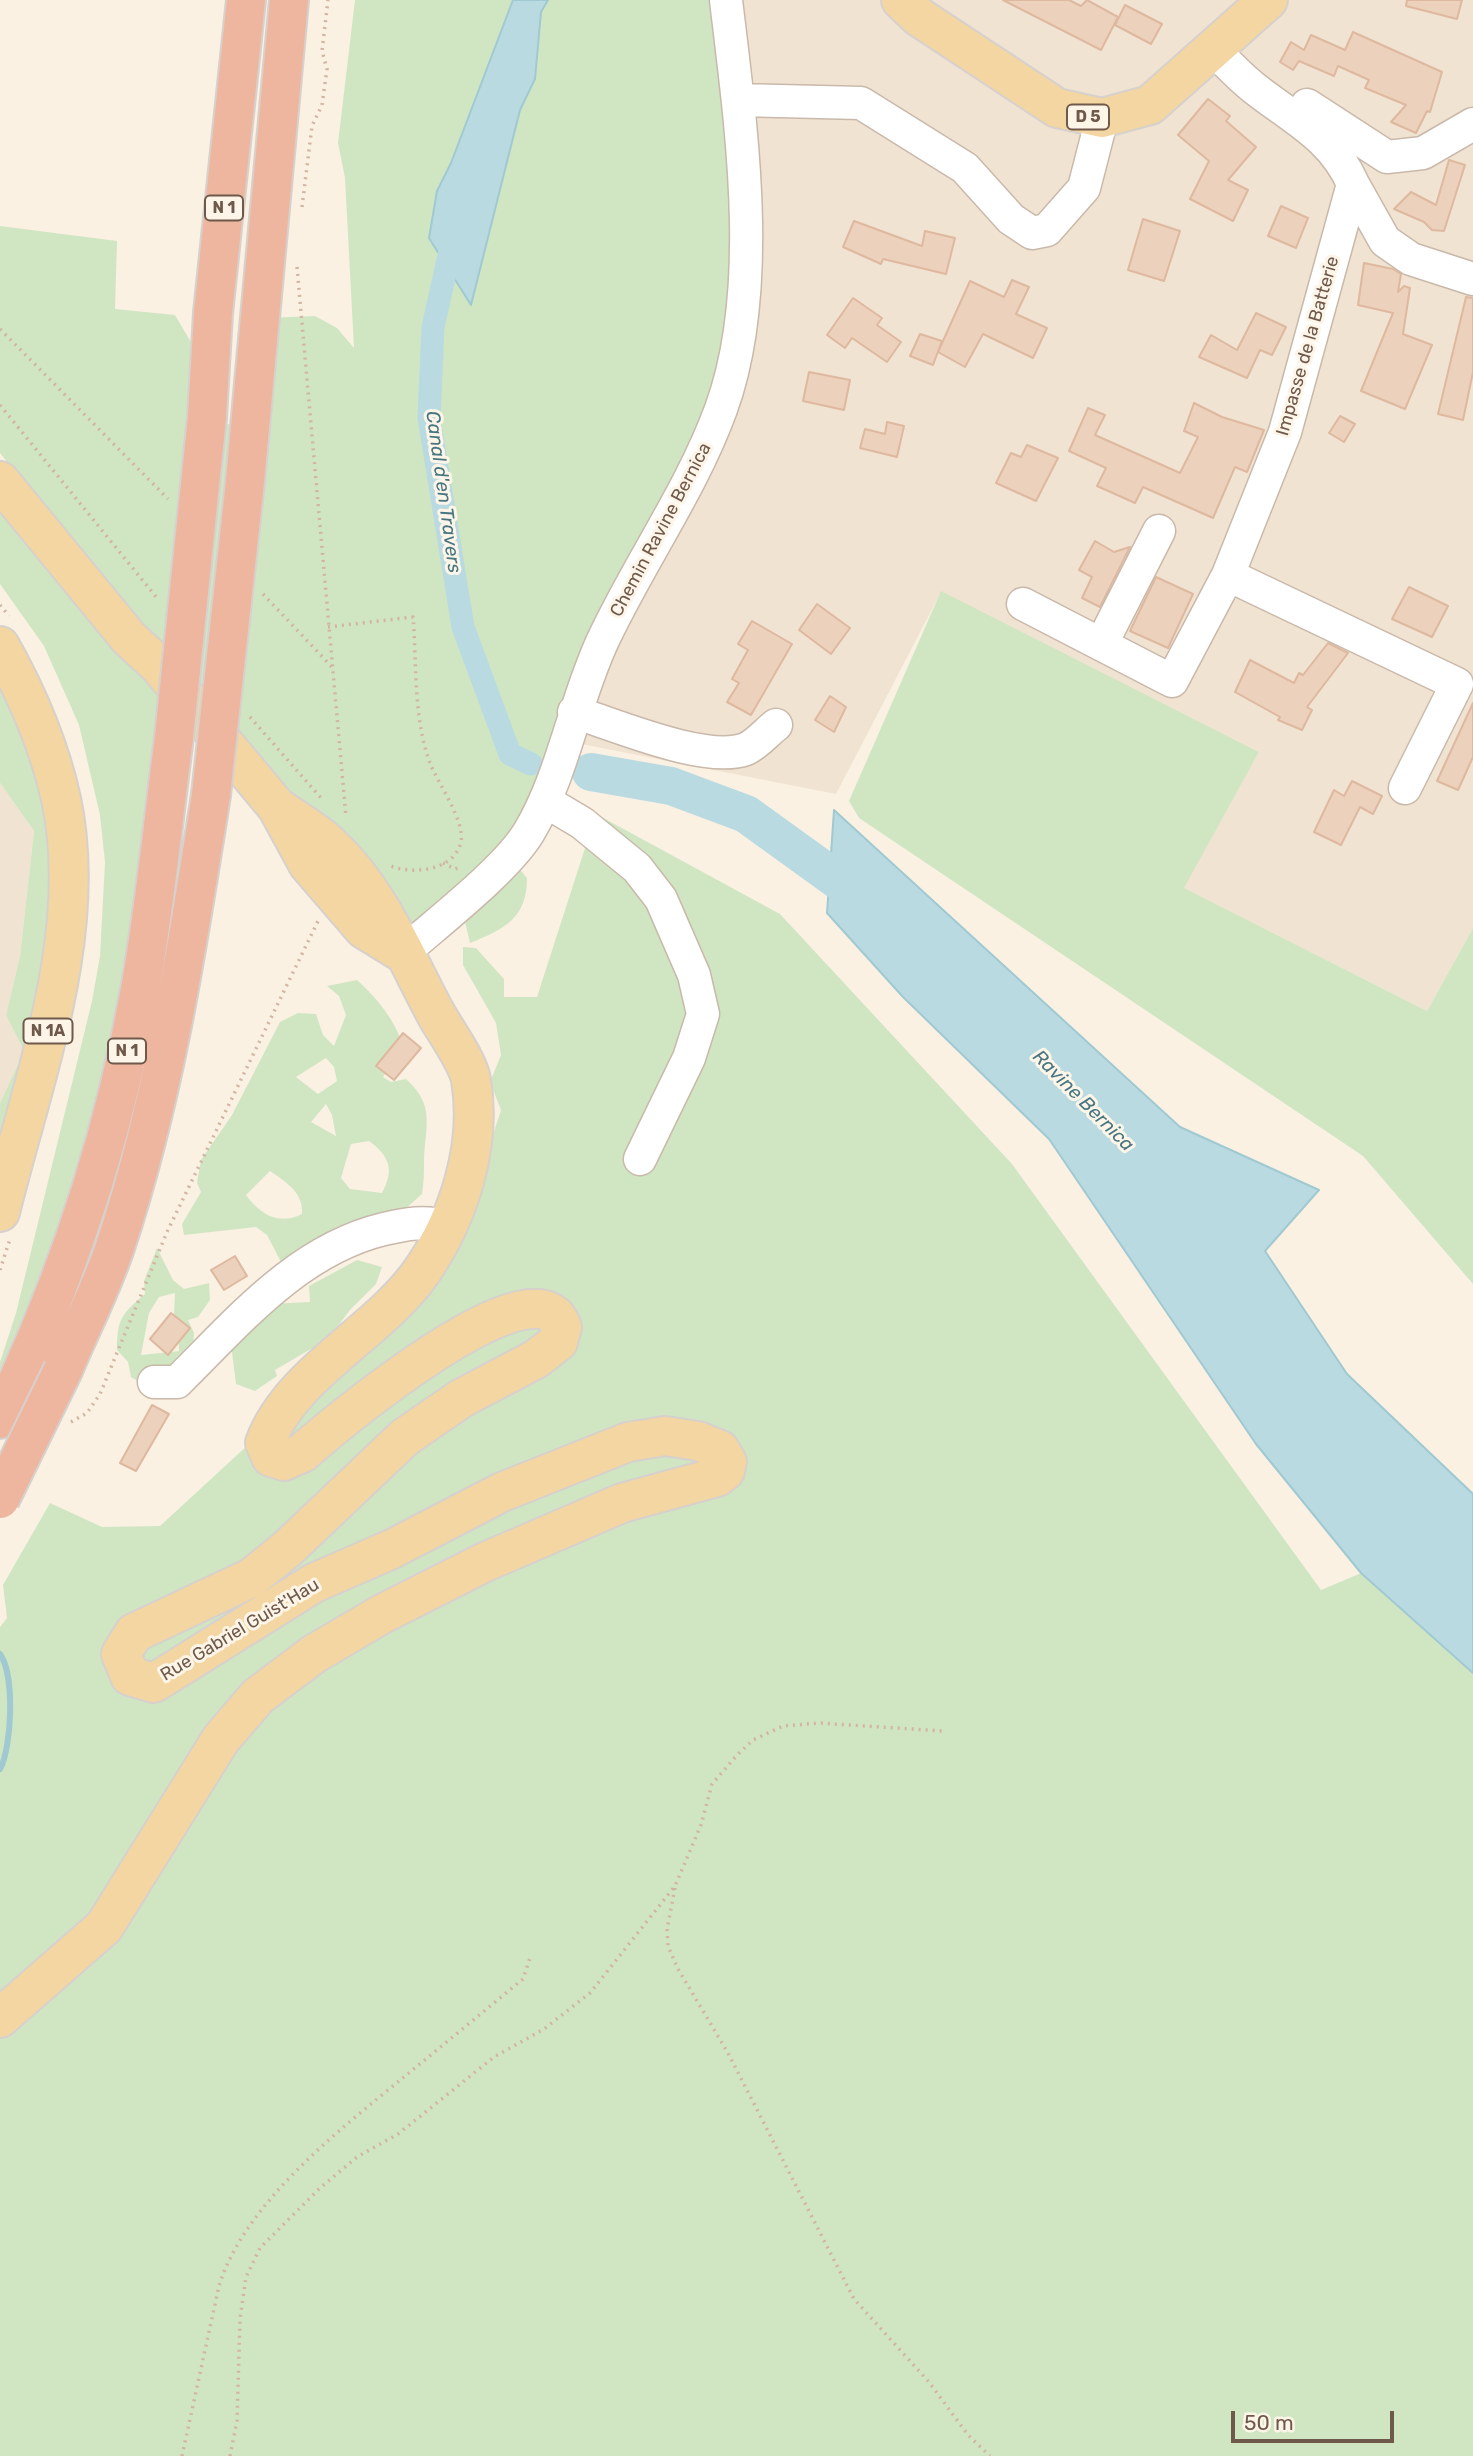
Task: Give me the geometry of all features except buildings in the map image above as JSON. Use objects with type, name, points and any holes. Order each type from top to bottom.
[{"type":"highway","name":"N 1","points":[[0,1499],[47,1362],[120,1082],[140,989],[174,737],[207,417],[213,313],[246,0]]},
{"type":"highway","name":"N 1","points":[[0,1419],[47,1362],[114,1250],[141,1165],[166,1061],[211,795],[262,319],[289,0]]},
{"type":"main road","name":"D 5","points":[[901,0],[919,17],[1057,108],[1102,118],[1125,115],[1150,105],[1214,51],[1268,0]]},
{"type":"main road","points":[[0,452],[97,570],[135,621],[160,667]]},
{"type":"main road","points":[[0,481],[128,637],[160,667],[277,807],[329,844],[360,879],[384,912],[403,953]]},
{"type":"main road","name":"N 1A","points":[[0,646],[20,682],[49,752],[62,801],[67,906],[64,955],[47,1038],[0,1212]]},
{"type":"main road","name":"Rue Gabriel Guist'Hau","points":[[0,2018],[104,1927],[221,1739],[258,1696],[314,1654],[371,1620],[485,1562],[622,1503],[708,1480],[725,1471],[727,1462],[720,1450],[698,1441],[665,1436],[628,1442],[502,1492],[392,1549],[314,1583],[154,1683],[130,1676],[121,1654],[134,1633],[251,1578],[287,1549],[405,1437],[462,1398],[536,1359],[558,1342],[562,1327],[554,1314],[540,1308],[511,1313],[462,1335],[419,1362],[302,1453],[284,1461],[271,1457],[265,1443],[271,1427],[305,1386],[421,1273],[447,1227],[464,1185],[472,1144],[471,1078],[403,953],[364,929],[308,864],[277,807]]},
{"type":"street","name":"Chemin Ravine Bernica","points":[[403,953],[518,848],[545,801],[574,712],[602,642],[638,570],[662,534],[696,469],[721,409],[735,364],[747,279],[738,100],[726,0]]},
{"type":"street","points":[[1214,51],[1251,86],[1326,142],[1342,161],[1385,241],[1411,259],[1473,279]]},
{"type":"street","points":[[1251,86],[1279,87],[1387,156],[1423,153],[1473,124]]},
{"type":"street","points":[[738,100],[861,103],[965,168],[1011,219],[1032,233],[1047,230],[1084,188],[1102,118]]},
{"type":"street","name":"Impasse de la Batterie","points":[[1102,643],[1172,681],[1228,575],[1285,432],[1353,184]]},
{"type":"street","points":[[1023,604],[1102,643],[1159,531]]},
{"type":"street","points":[[1228,575],[1457,684],[1405,788]]},
{"type":"street","points":[[574,712],[694,750],[722,754],[748,748],[776,725]]},
{"type":"street","points":[[545,801],[582,823],[637,868],[661,899],[694,975],[703,1014],[689,1058],[640,1159]]},
{"type":"street","points":[[154,1382],[177,1382],[253,1306],[293,1272],[324,1253],[368,1233],[406,1224],[434,1223],[447,1227]]},
{"type":"path","points":[[302,208],[312,126],[322,105],[327,69],[322,51],[328,0]]},
{"type":"path","points":[[297,265],[347,829]]},
{"type":"path","points":[[0,329],[177,507]]},
{"type":"path","points":[[256,587],[332,667]]},
{"type":"path","points":[[328,627],[413,617],[424,738],[429,761],[461,825],[461,839],[458,850],[443,863],[422,871],[401,872],[384,864]]},
{"type":"path","points":[[943,1731],[819,1723],[783,1726],[753,1740],[712,1784],[701,1825],[675,1886],[667,1929],[668,1946],[678,1969],[728,2053],[854,2300],[929,2382],[968,2435],[990,2456]]},
{"type":"path","points":[[230,2456],[237,2421],[240,2319],[246,2277],[260,2248],[357,2157],[398,2134],[494,2057],[544,2029],[590,1993],[675,1886]]},
{"type":"path","points":[[182,2456],[219,2286],[226,2261],[243,2235],[344,2124],[523,1979],[531,1955]]},
{"type":"shaded area","points":[[726,0],[1473,0],[1473,928],[1427,1011],[1183,888],[1259,752],[941,592],[836,794],[566,741]]},
{"type":"shaded area","points":[[0,783],[34,831],[20,956],[6,1015],[24,1051],[0,1103]]},
{"type":"green space","points":[[355,0],[726,0],[735,364],[545,801],[401,949],[0,453],[0,226],[117,241],[115,309],[175,315],[195,349],[207,416],[251,433],[264,318],[315,316],[337,328],[354,348],[345,178],[338,143]]},
{"type":"green space","points":[[0,508],[178,711],[140,989],[0,1422],[0,1362],[16,1313],[92,1001],[100,956],[105,862],[100,815],[79,725],[44,646],[0,584]]},
{"type":"green space","points":[[941,591],[1259,752],[1184,888],[1427,1011],[1473,928],[1473,1284],[1363,1156],[859,818],[849,801]]},
{"type":"green space","points":[[0,646],[66,846],[0,1212],[0,1103],[24,1051],[6,1015],[20,956],[34,831],[0,783]]},
{"type":"green space","points":[[596,814],[780,914],[1012,1164],[1321,1590],[1473,1526],[1473,2456],[0,2456],[0,1627],[7,1618],[3,1585],[50,1503],[102,1527],[160,1526],[454,1255],[501,1110],[490,1082],[501,1055],[496,1023],[463,965],[463,947],[476,948],[504,979],[504,997],[537,997]]},
{"type":"green space","points":[[517,866],[527,878],[526,892],[518,912],[494,933],[470,943],[463,913]]},
{"type":"green space","points":[[357,980],[378,1002],[396,1028],[403,1046],[383,1077],[391,1082],[406,1079],[422,1098],[427,1117],[423,1190],[422,1194],[380,1231],[292,1283],[267,1235],[256,1227],[184,1235],[182,1224],[201,1192],[197,1183],[201,1160],[232,1115],[280,1022],[298,1013],[316,1014],[323,1035],[334,1046],[346,1015],[339,996],[327,986]],"holes":[[[326,1058],[334,1067],[337,1081],[318,1094],[296,1077]],[[326,1104],[332,1115],[336,1136],[311,1122]],[[369,1141],[385,1158],[389,1170],[382,1193],[350,1189],[341,1178],[351,1144]],[[270,1171],[297,1194],[302,1214],[285,1219],[270,1216],[257,1208],[246,1195]]]},
{"type":"green space","points":[[157,1248],[173,1280],[184,1289],[209,1283],[210,1300],[198,1317],[188,1320],[194,1333],[193,1351],[149,1388],[131,1377],[128,1362],[117,1350],[122,1318],[145,1294],[144,1281]],"holes":[[[175,1293],[174,1314],[178,1323],[179,1351],[141,1355],[149,1313],[159,1297]]]},
{"type":"green space","points":[[357,1260],[382,1267],[376,1284],[350,1310],[328,1339],[275,1370],[277,1376],[255,1391],[236,1384],[231,1344],[270,1304],[310,1302],[309,1286]]},
{"type":"water","points":[[513,0],[548,0],[541,12],[535,79],[520,110],[471,305],[429,238],[437,191],[451,163]]},
{"type":"water","points":[[834,810],[1180,1127],[1319,1190],[1265,1251],[1347,1374],[1473,1494],[1473,1673],[1361,1573],[1256,1444],[1049,1139],[903,997],[827,913]]},
{"type":"waterway","name":"Canal d'en Travers","points":[[453,238],[433,327],[429,418],[463,627],[510,754],[531,764]]},
{"type":"waterway","name":"Ravine Bernica","points":[[591,772],[671,786],[746,814],[872,905]]},
{"type":"waterway","points":[[0,1654],[5,1664],[10,1694],[7,1745],[0,1769]]}]
